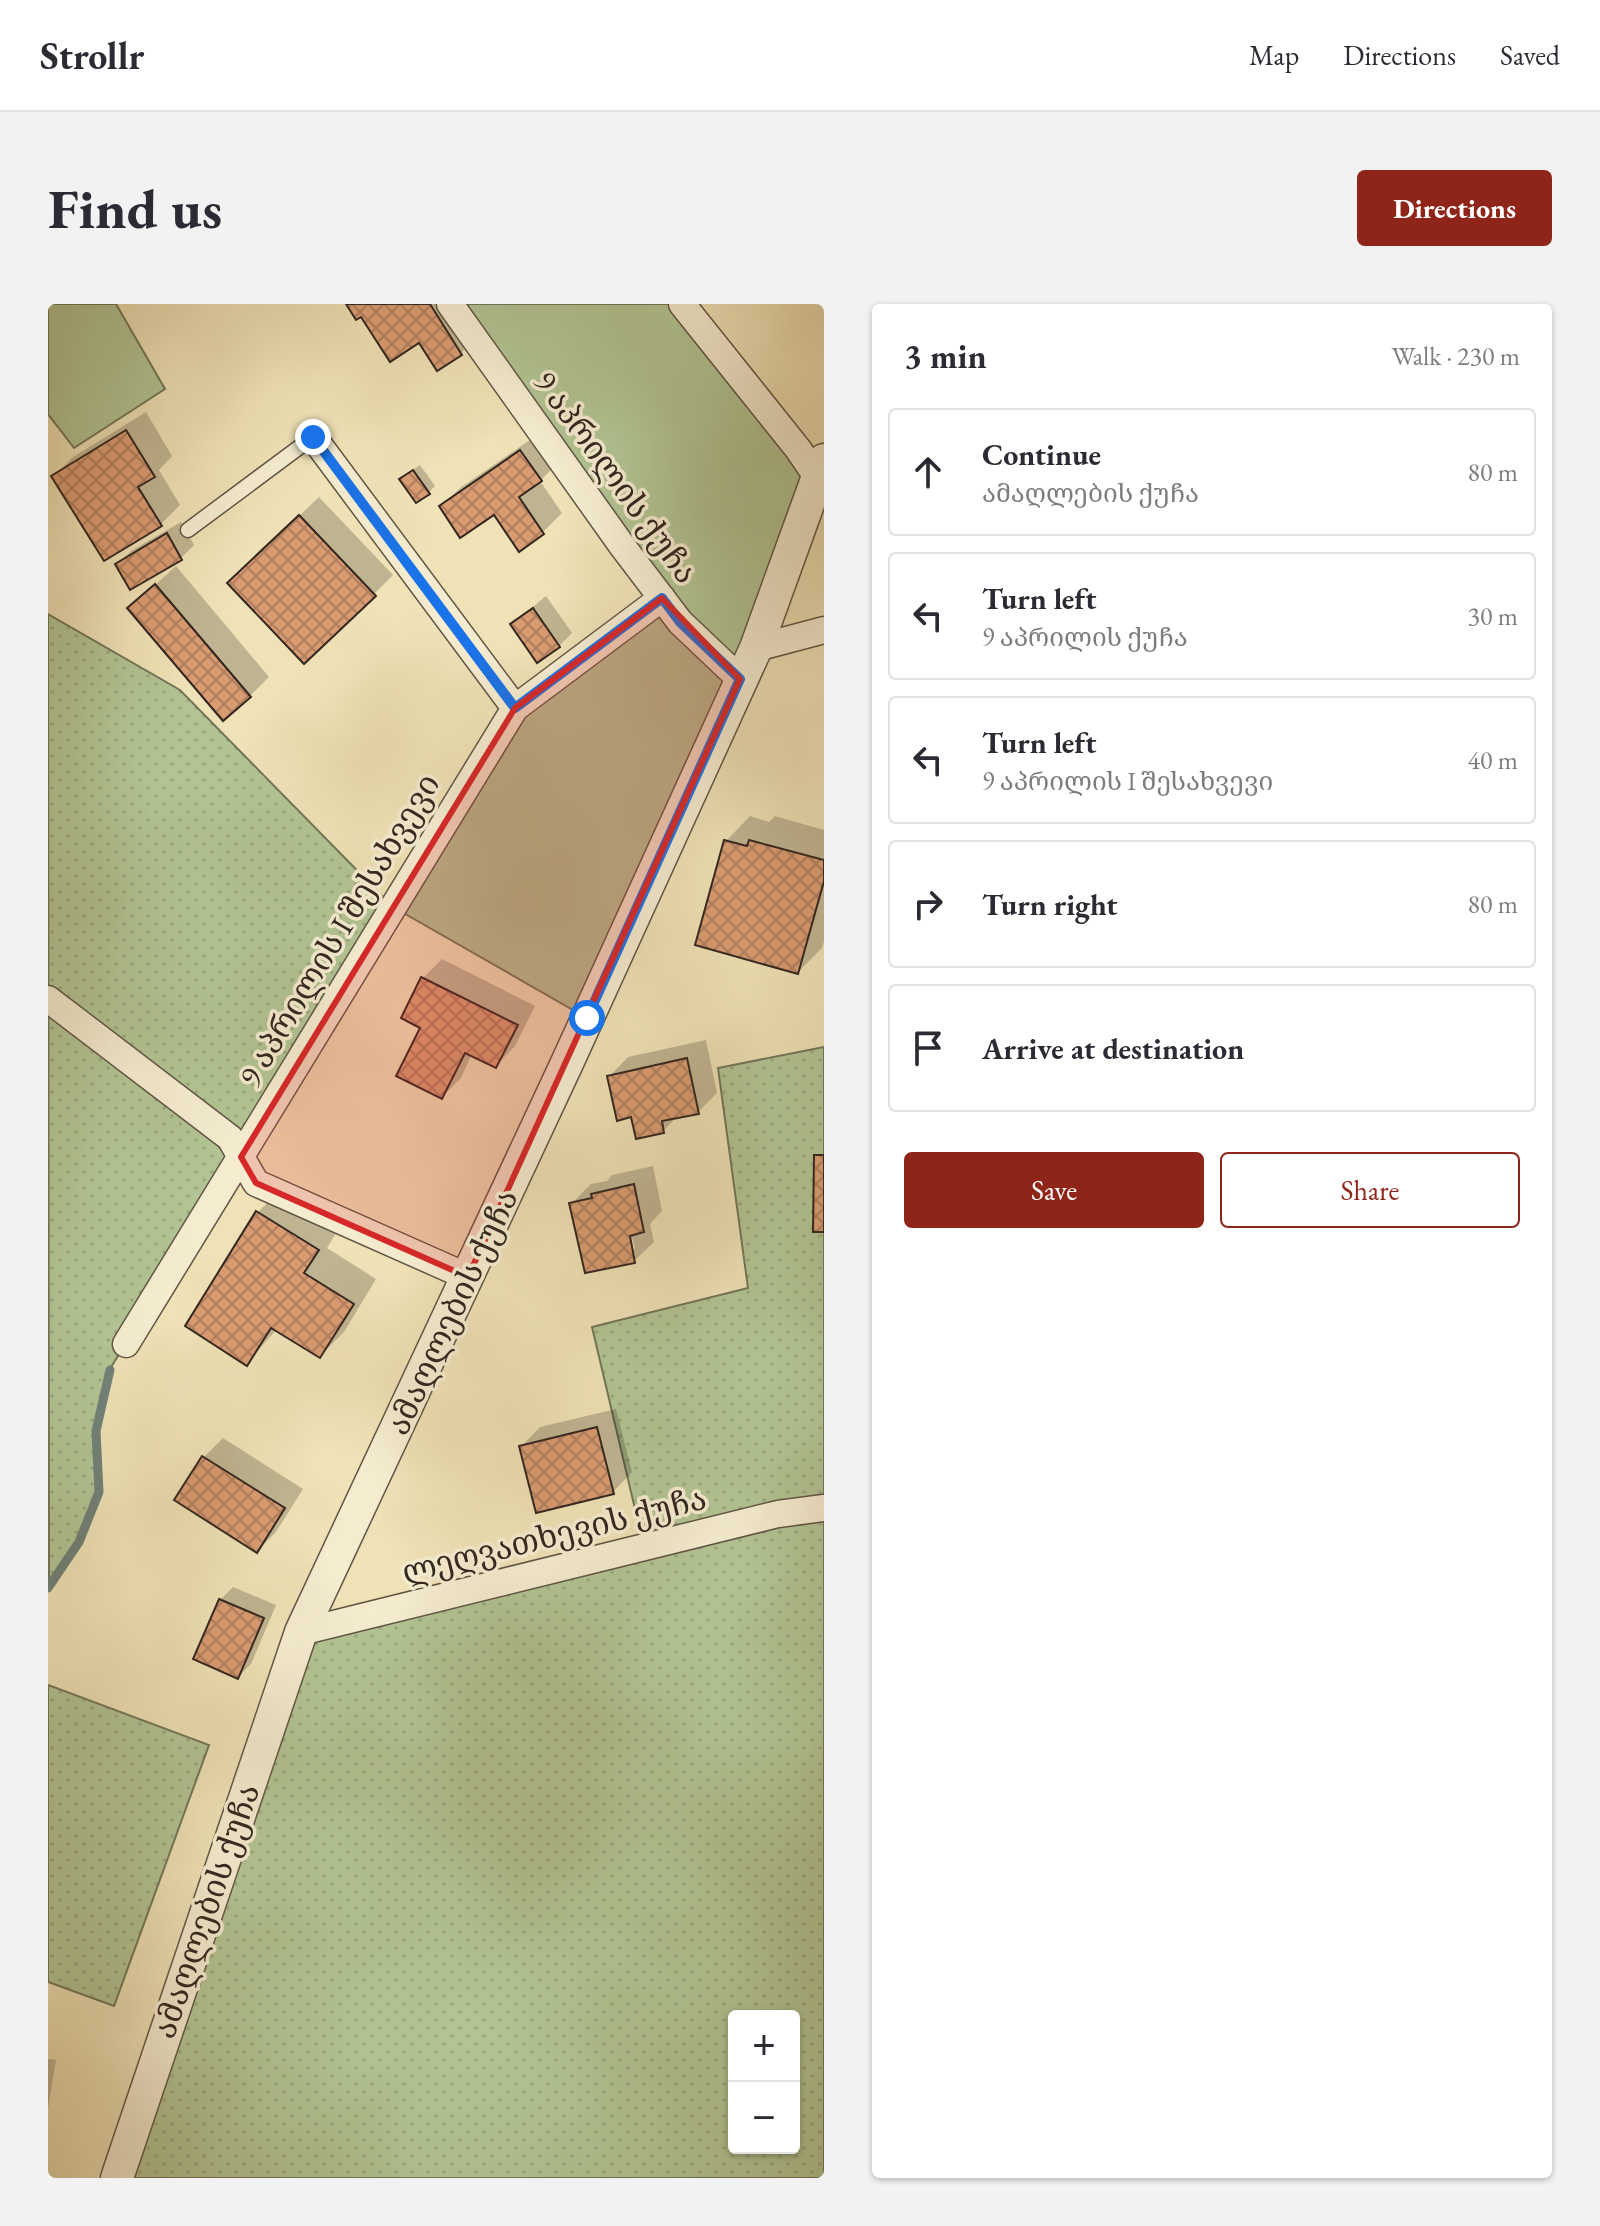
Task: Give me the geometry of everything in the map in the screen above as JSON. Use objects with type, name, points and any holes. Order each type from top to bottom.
[{"type":"street","name":"9 აპრილის ქუჩა","points":[[450,304],[680,622],[740,679]]},
{"type":"street","points":[[682,304],[798,449],[821,469]]},
{"type":"street","points":[[313,437],[515,708]]},
{"type":"street","name":"ამაღლების ქუჩა","points":[[117,2178],[301,1632],[468,1277],[756,648],[821,469]]},
{"type":"street","name":"9 აპრილის I შესახვევი","points":[[126,1344],[515,708],[662,598]]},
{"type":"street","points":[[756,648],[824,630]]},
{"type":"street","points":[[48,999],[230,1138],[256,1183],[468,1277]]},
{"type":"street","name":"ლეღვათხევის ქუჩა","points":[[301,1632],[778,1514],[824,1508]]},
{"type":"lane","points":[[188,530],[313,437]]},
{"type":"highlighted area","points":[[662,598],[740,679],[468,1277],[256,1183],[241,1157],[515,708]]},
{"type":"green space","points":[[48,304],[116,304],[165,389],[74,448],[48,414]]},
{"type":"green space","points":[[450,304],[682,304],[817,477],[587,1018],[393,907],[515,708],[662,598]]},
{"type":"green space","points":[[48,614],[180,690],[393,907],[110,1369],[96,1431],[99,1492],[79,1542],[49,1587]]},
{"type":"green space","points":[[824,1047],[824,2178],[117,2178],[301,1632],[644,1547],[592,1327],[748,1288],[718,1068]]},
{"type":"green space","points":[[48,1685],[209,1745],[114,2006],[48,1982]]},
{"type":"building","points":[[346,304],[430,304],[462,355],[437,371],[419,343],[390,362],[361,317],[356,320]]},
{"type":"building","points":[[126,430],[155,477],[138,487],[162,526],[104,561],[51,476]]},
{"type":"building","points":[[520,450],[542,481],[519,497],[544,534],[519,552],[494,515],[460,538],[439,506]]},
{"type":"building","points":[[413,470],[430,494],[416,503],[399,479]]},
{"type":"building","points":[[299,515],[376,596],[304,664],[227,583]]},
{"type":"building","points":[[167,533],[182,560],[130,590],[115,564]]},
{"type":"building","points":[[155,584],[251,697],[223,721],[127,608]]},
{"type":"building","points":[[533,608],[560,647],[537,663],[510,624]]},
{"type":"building","points":[[724,840],[747,846],[749,840],[824,860],[824,881],[798,974],[695,945]]},
{"type":"building","points":[[421,977],[518,1025],[496,1068],[465,1053],[442,1099],[396,1076],[420,1028],[401,1018]]},
{"type":"building","points":[[687,1058],[699,1114],[662,1121],[664,1133],[636,1139],[631,1117],[617,1121],[607,1076]]},
{"type":"building","points":[[814,1155],[824,1155],[824,1232],[813,1232]]},
{"type":"building","points":[[634,1184],[644,1232],[630,1236],[635,1263],[585,1273],[569,1203],[592,1198],[591,1194]]},
{"type":"building","points":[[256,1211],[319,1250],[304,1273],[354,1304],[320,1358],[271,1328],[247,1366],[185,1326]]},
{"type":"building","points":[[597,1427],[614,1494],[536,1513],[519,1446]]},
{"type":"building","points":[[202,1456],[285,1508],[257,1553],[174,1500]]},
{"type":"building","points":[[219,1599],[264,1618],[238,1679],[193,1659]]},
{"type":"waterway","points":[[48,1588],[79,1542],[99,1492],[96,1431],[110,1370]]},
{"type":"route","points":[[313,437],[515,708],[662,598],[680,622],[740,679],[587,1018]]}]
